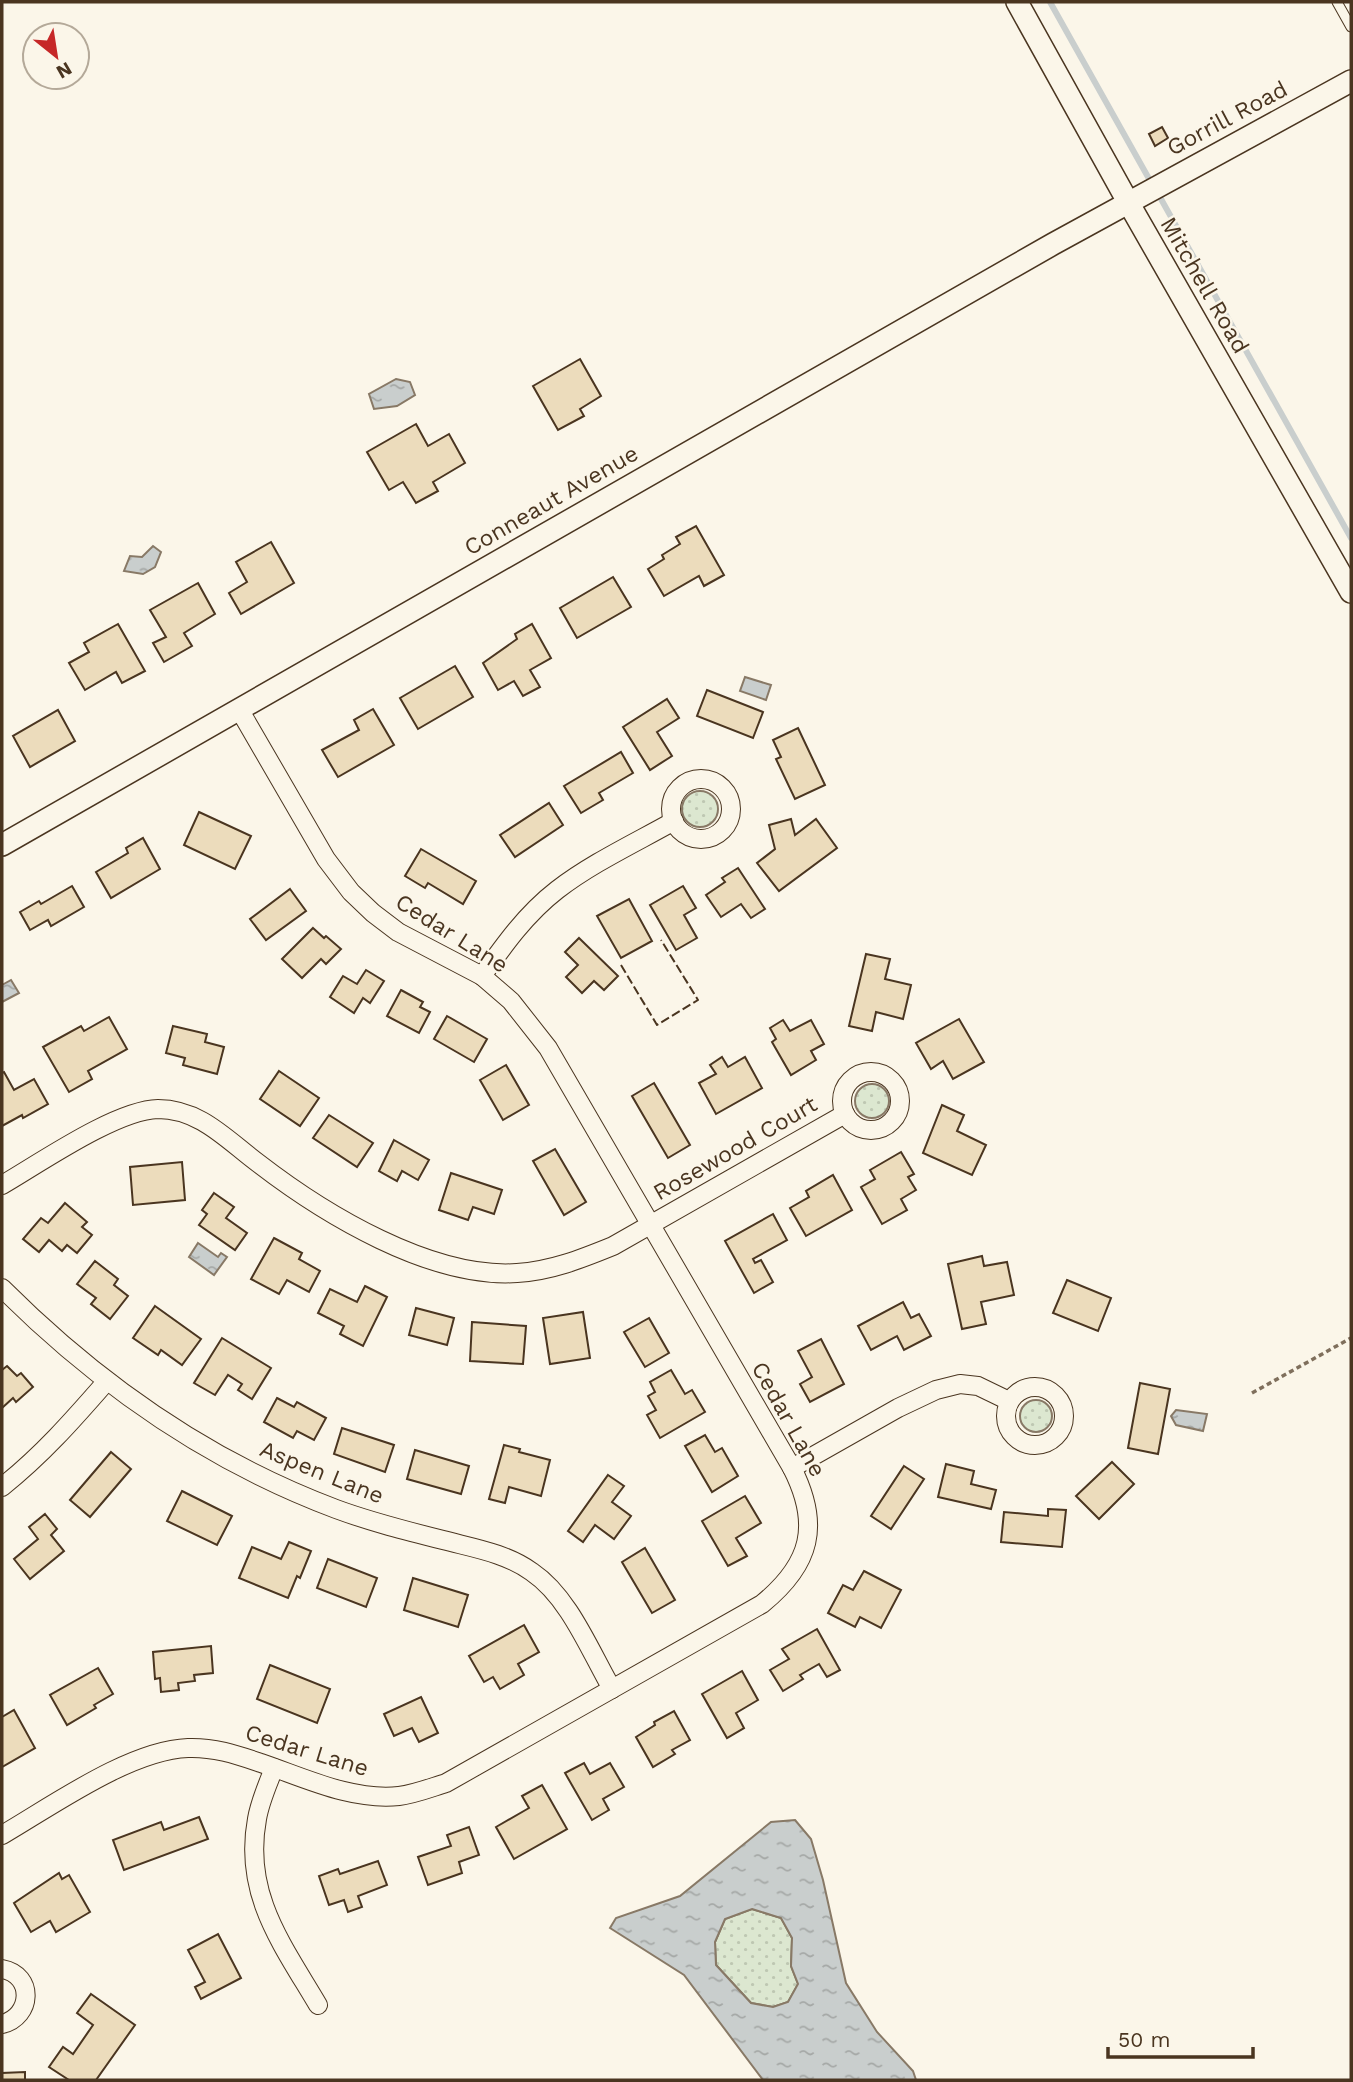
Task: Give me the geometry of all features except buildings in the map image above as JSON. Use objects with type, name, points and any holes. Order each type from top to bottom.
[{"type":"street","name":"Mitchell Road","points":[[1017,2],[1351,592]]},
{"type":"street","name":"Gorrill Road","points":[[1128,202],[1351,80]]},
{"type":"street","name":"Conneaut Avenue","points":[[2,845],[1128,202]]},
{"type":"street","name":"Cedar Lane","points":[[2,1835],[124,1766],[163,1752],[187,1748],[220,1750],[305,1779],[365,1795],[381,1797],[414,1793],[446,1783],[762,1604],[788,1581],[800,1562],[808,1526],[806,1503],[792,1468],[548,1048],[511,1001],[482,976],[398,932],[373,914],[351,892],[326,859],[239,709]]},
{"type":"street","points":[[482,976],[524,920],[557,890],[674,821]]},
{"type":"street","name":"Rosewood Court","points":[[2,1185],[114,1121],[144,1111],[182,1113],[203,1121],[286,1185],[326,1210],[395,1246],[458,1269],[516,1274],[573,1263],[613,1247],[845,1114]]},
{"type":"street","name":"Aspen Lane","points":[[2,1288],[37,1323],[106,1382],[165,1423],[229,1460],[337,1509],[395,1528],[507,1558],[531,1570],[564,1605],[612,1689]]},
{"type":"street","points":[[2,1487],[57,1439],[106,1382]]},
{"type":"street","points":[[792,1468],[898,1408],[936,1390],[960,1384],[978,1386],[1009,1401]]},
{"type":"street","points":[[274,1768],[257,1819],[253,1849],[256,1879],[264,1909],[318,2005]]},
{"type":"street","points":[[2,1969],[16,1974],[22,1981],[27,1998],[20,2015],[2,2024]]},
{"type":"lane","points":[[1338,2],[1351,27]]},
{"type":"path","points":[[1252,1393],[1351,1338]]},
{"type":"green space","points":[[700,791],[713,796],[718,809],[713,822],[700,827],[687,822],[682,809],[687,796]]},
{"type":"green space","points":[[872,1084],[884,1089],[889,1101],[884,1113],[872,1118],[860,1113],[855,1101],[860,1089]]},
{"type":"green space","points":[[1036,1400],[1047,1405],[1052,1416],[1047,1427],[1036,1432],[1025,1427],[1020,1416],[1025,1405]]},
{"type":"green space","points":[[752,1909],[781,1918],[792,1938],[791,1966],[798,1984],[788,2002],[773,2007],[751,2003],[716,1965],[715,1942],[725,1919]]},
{"type":"water","points":[[396,379],[410,382],[415,395],[397,406],[374,409],[369,394]]},
{"type":"water","points":[[153,546],[161,552],[155,567],[143,574],[124,571],[130,556],[142,557]]},
{"type":"water","points":[[745,677],[771,685],[766,700],[740,691]]},
{"type":"water","points":[[11,980],[19,993],[2,1002],[2,985]]},
{"type":"water","points":[[198,1243],[218,1257],[221,1253],[227,1257],[214,1275],[189,1257]]},
{"type":"water","points":[[1176,1410],[1207,1414],[1203,1431],[1176,1425],[1171,1416]]},
{"type":"water","points":[[795,1820],[811,1839],[846,1983],[877,2032],[913,2071],[916,2080],[763,2080],[684,1975],[610,1928],[616,1918],[680,1896],[771,1822]],"holes":[[[752,1909],[781,1918],[792,1938],[791,1966],[798,1984],[788,2002],[773,2007],[751,2003],[716,1965],[715,1942],[725,1919]]]},
{"type":"waterway","points":[[1050,2],[1148,177]]},
{"type":"waterway","points":[[1161,199],[1351,538]]},
{"type":"fence","points":[[621,965],[657,1025],[698,1000],[661,940]]}]
